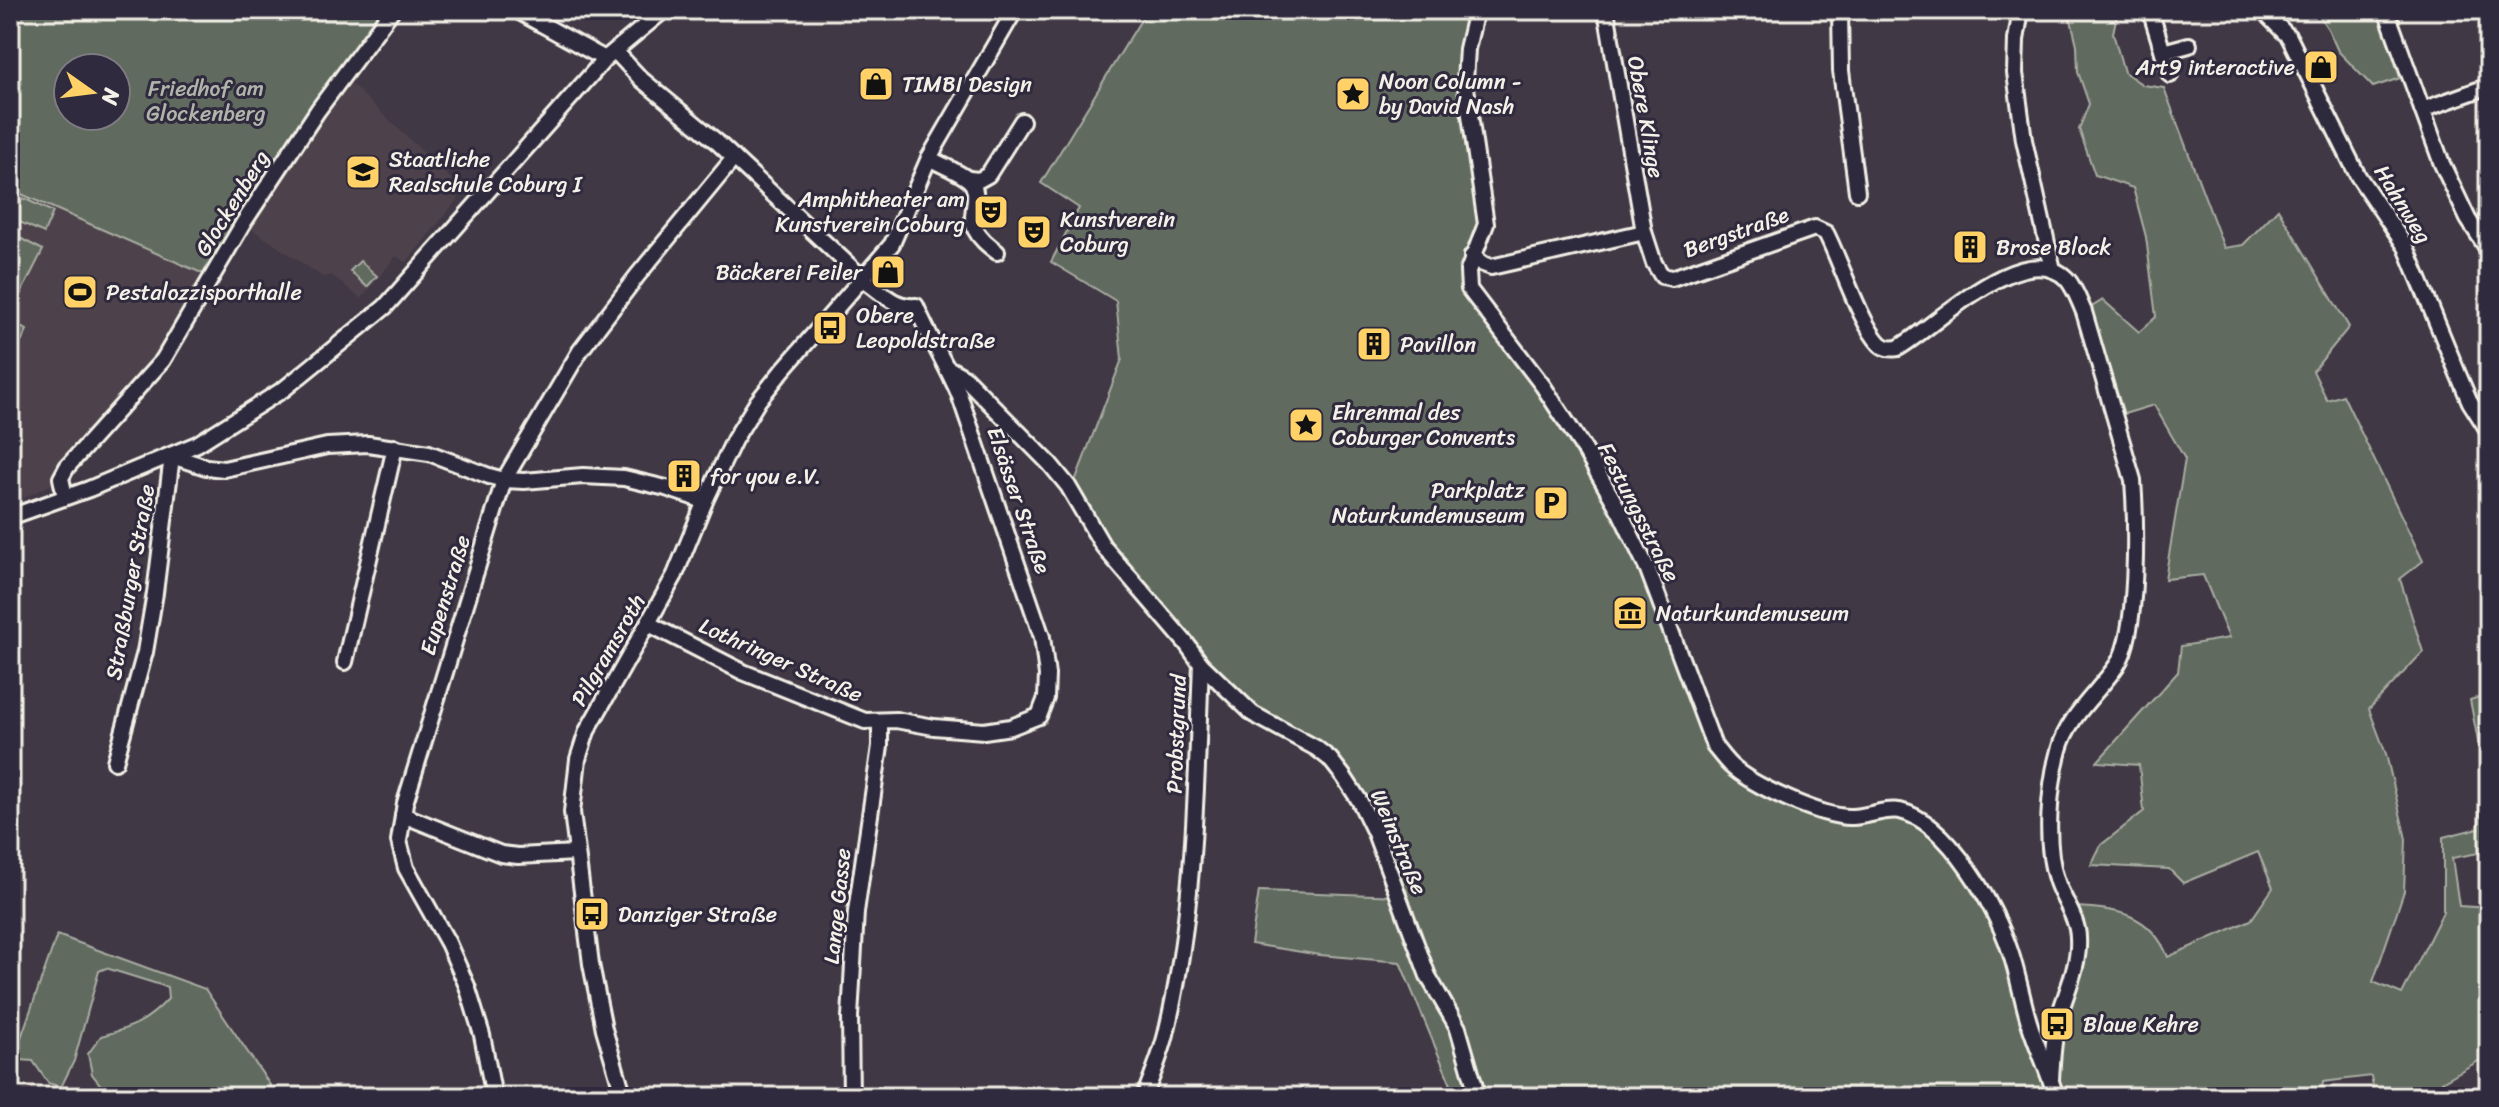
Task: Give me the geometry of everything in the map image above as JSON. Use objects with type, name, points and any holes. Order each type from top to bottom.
[{"type":"street","name":"Glockenberg","points":[[65,497],[61,478],[67,467],[163,360],[244,222],[318,110],[392,10]]},
{"type":"street","points":[[516,10],[610,55],[734,158],[863,277]]},
{"type":"street","points":[[10,517],[172,456],[216,434],[284,389],[385,307],[610,55],[664,10]]},
{"type":"street","name":"Pilgramsroth","points":[[624,1097],[604,1029],[591,964],[576,853],[573,791],[578,759],[587,731],[675,575],[734,440],[758,401],[892,244],[929,158],[1015,10]]},
{"type":"street","name":"Festungsstraße","points":[[1476,10],[1467,49],[1465,81],[1486,224],[1472,256],[1467,277],[1469,289],[1559,412],[1643,557],[1714,746],[1730,765],[1749,779],[1812,808],[1853,818],[1900,811],[1923,822],[1941,836],[1961,857],[1985,896],[2009,947],[2029,1021],[2056,1097]]},
{"type":"street","name":"Obere Klinge","points":[[1606,10],[1644,232]]},
{"type":"street","points":[[1840,10],[1841,71],[1857,192]]},
{"type":"street","points":[[2021,10],[2015,73],[2024,140],[2053,270],[2073,287],[2084,312],[2133,480],[2135,504],[2134,581],[2128,639],[2118,665],[2066,732],[2059,748],[2054,775],[2049,830],[2051,856],[2055,879],[2079,936],[2078,953],[2052,1045],[2051,1080]]},
{"type":"street","points":[[2150,10],[2170,75]]},
{"type":"street","name":"Hahnweg","points":[[2262,10],[2289,37],[2358,176],[2406,247],[2470,402],[2489,432]]},
{"type":"street","points":[[2386,10],[2442,164],[2468,219],[2489,251]]},
{"type":"street","points":[[2163,52],[2189,45]]},
{"type":"street","points":[[2422,110],[2489,86]]},
{"type":"street","points":[[929,158],[969,179],[979,180],[988,175],[1022,121]]},
{"type":"street","name":"Eupenstraße","points":[[494,1097],[482,1035],[467,986],[448,943],[406,868],[399,841],[404,809],[504,480],[580,351],[734,158]]},
{"type":"street","points":[[969,179],[976,190],[972,213],[974,226],[981,239],[997,252]]},
{"type":"street","name":"Bergstraße","points":[[1644,232],[1659,272],[1672,278],[1801,231],[1821,228],[1831,241],[1868,325],[1879,343],[1892,349],[1907,343],[1982,287],[2006,275],[2027,268],[2053,270]]},
{"type":"street","points":[[1472,256],[1491,267],[1644,232]]},
{"type":"street","name":"Elsässer Straße","points":[[863,277],[894,302],[907,307],[916,306],[929,338],[948,368],[1042,637],[1047,675],[1046,698],[1039,716]]},
{"type":"street","name":"Probstgrund","points":[[948,368],[964,377],[1050,464],[1068,486],[1103,546],[1201,664],[1185,933],[1165,1036],[1144,1097]]},
{"type":"street","points":[[172,456],[215,469],[343,444],[395,447],[429,453],[504,480],[583,476],[624,478],[705,501]]},
{"type":"street","points":[[345,662],[395,447]]},
{"type":"street","name":"Straßburger Straße","points":[[115,762],[145,652],[172,456]]},
{"type":"street","name":"Lothringer Straße","points":[[649,624],[743,672],[865,721],[896,720],[984,731],[1011,727],[1039,716]]},
{"type":"street","name":"Weinstraße","points":[[1201,664],[1253,714],[1316,748],[1330,759],[1359,800],[1375,833],[1428,976],[1458,1028],[1478,1097]]},
{"type":"street","name":"Lange Gasse","points":[[851,1097],[850,1017],[854,938],[880,746],[880,721]]},
{"type":"street","points":[[404,809],[501,854],[576,853]]},
{"type":"street","points":[[2029,1021],[2044,1026],[2058,1020]]},
{"type":"shaded area","name":"Staatliche Realschule Coburg I","points":[[347,80],[464,191],[406,263],[396,256],[361,299],[332,275],[323,277],[247,226],[294,153]]},
{"type":"shaded area","points":[[10,189],[208,275],[165,351],[58,469],[52,484],[10,505]]},
{"type":"green space","name":"Friedhof am Glockenberg","points":[[10,10],[387,10],[279,153],[206,275],[10,189]]},
{"type":"green space","points":[[1147,10],[1470,10],[1460,70],[1481,219],[1463,279],[1467,299],[1538,389],[1613,510],[1661,614],[1700,731],[1716,760],[1730,772],[1832,821],[1882,816],[1908,818],[1955,856],[2003,944],[2050,1097],[1456,1097],[1400,962],[1320,955],[1251,944],[1259,891],[1401,896],[1347,774],[1270,720],[1221,677],[1104,535],[1072,489],[1122,359],[1116,301],[1051,262],[1079,208],[1041,183]]},
{"type":"green space","points":[[2048,10],[2118,10],[2113,33],[2124,72],[2143,85],[2164,88],[2224,248],[2243,245],[2278,209],[2349,327],[2313,371],[2327,400],[2343,395],[2423,561],[2400,579],[2423,652],[2369,709],[2386,754],[2406,839],[2404,891],[2373,982],[2402,994],[2443,912],[2443,837],[2479,828],[2483,767],[2470,700],[2489,694],[2489,851],[2452,858],[2459,906],[2489,908],[2489,1055],[2415,1097],[2375,1097],[2371,1076],[2323,1082],[2321,1097],[2060,1097],[2053,1052],[2081,956],[2075,907],[2105,909],[2142,922],[2161,942],[2168,957],[2251,920],[2273,888],[2258,852],[2183,883],[2169,869],[2091,865],[2101,845],[2144,811],[2139,765],[2097,762],[2178,672],[2181,646],[2229,638],[2203,575],[2165,579],[2185,459],[2154,405],[2124,414],[2090,308],[2103,300],[2139,332],[2156,317],[2146,237],[2133,188],[2095,175],[2079,129],[2089,104],[2078,72],[2077,45],[2071,20]]},
{"type":"green space","points":[[2315,10],[2378,10],[2400,78],[2373,87],[2338,51]]},
{"type":"green space","points":[[23,198],[53,212],[44,233],[13,219]]},
{"type":"green space","points":[[10,233],[43,250],[11,313],[10,312]]},
{"type":"green space","points":[[360,261],[377,276],[367,287],[350,271]]},
{"type":"green space","points":[[10,322],[27,330],[10,366]]},
{"type":"green space","points":[[57,935],[205,989],[276,1094],[273,1097],[110,1097],[92,1074],[88,1054],[101,1036],[138,1023],[168,999],[167,987],[106,968],[99,971],[74,1061],[61,1087],[48,1083],[33,1061],[20,1060],[10,1087],[10,1069]]},
{"type":"place","name":"Art9 interactive","points":[[2321,67]]},
{"type":"place","name":"TIMBI Design","points":[[876,84]]},
{"type":"place","name":"Noon Column - by David Nash","points":[[1353,94]]},
{"type":"place","name":"Staatliche Realschule Coburg I","points":[[363,172]]},
{"type":"place","name":"Amphitheater am Kunstverein Coburg","points":[[991,212]]},
{"type":"place","name":"Kunstverein Coburg","points":[[1034,232]]},
{"type":"place","name":"Brose Block","points":[[1970,247]]},
{"type":"place","name":"Bäckerei Feiler","points":[[888,272]]},
{"type":"place","name":"Pestalozzisporthalle","points":[[80,292]]},
{"type":"place","name":"Obere Leopoldstraße","points":[[830,328]]},
{"type":"place","name":"Pavillon","points":[[1374,344]]},
{"type":"place","name":"Ehrenmal des Coburger Convents","points":[[1306,425]]},
{"type":"place","name":"for you e.V.","points":[[684,476]]},
{"type":"place","name":"Parkplatz Naturkundemuseum","points":[[1551,503]]},
{"type":"place","name":"Naturkundemuseum","points":[[1630,613]]},
{"type":"place","name":"Danziger Straße","points":[[592,914]]},
{"type":"place","name":"Blaue Kehre","points":[[2057,1024]]}]
